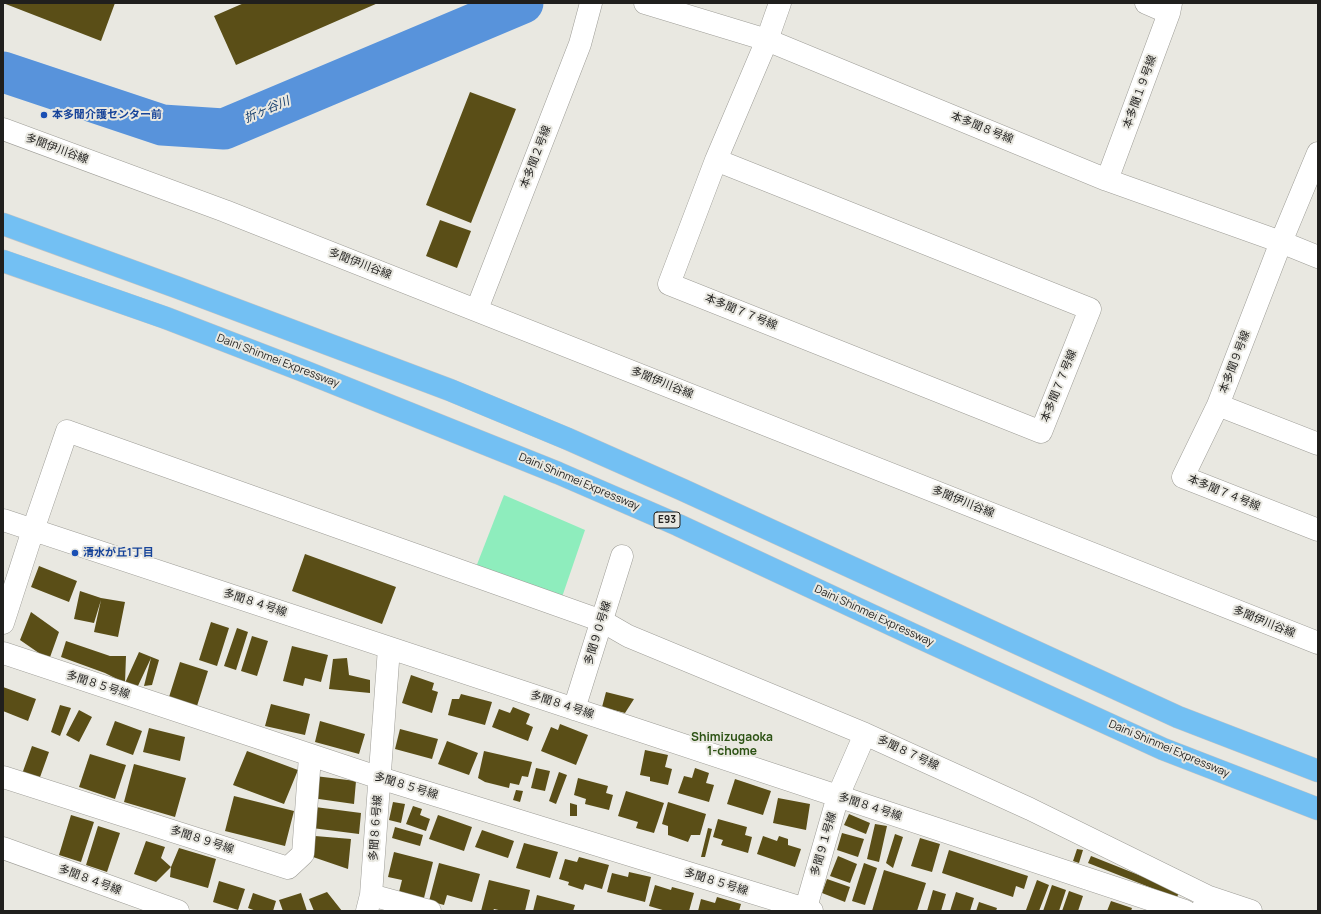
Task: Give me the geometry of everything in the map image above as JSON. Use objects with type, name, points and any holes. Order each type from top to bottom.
[{"type":"highway","points":[[3,224],[458,393],[568,439],[683,490],[1178,717],[1318,771]]},
{"type":"highway","name":"Daini Shinmei Expressway","points":[[3,261],[195,329],[558,473],[678,525],[1163,749],[1318,809]]},
{"type":"street","name":"本多聞２号線","points":[[476,310],[580,44],[591,3]]},
{"type":"street","name":"本多聞８号線","points":[[645,3],[767,40],[1107,180],[1281,242],[1318,257]]},
{"type":"street","name":"本多聞７７号線","points":[[716,160],[1090,310],[1041,432],[669,284],[716,160],[767,40],[780,3]]},
{"type":"street","points":[[1146,3],[1170,8]]},
{"type":"street","name":"本多聞１９号線","points":[[1107,180],[1170,8]]},
{"type":"street","name":"多聞伊川谷線","points":[[3,129],[225,211],[1318,643]]},
{"type":"street","name":"本多聞９号線","points":[[1318,154],[1281,242],[1218,405],[1318,444]]},
{"type":"street","name":"本多聞７４号線","points":[[1218,405],[1183,477],[1318,530]]},
{"type":"street","name":"多聞８７号線","points":[[33,530],[67,430],[602,621],[628,636],[865,734],[1030,809],[1205,904]]},
{"type":"street","name":"多聞８４号線","points":[[3,520],[1184,911]]},
{"type":"street","points":[[3,623],[33,530]]},
{"type":"street","name":"多聞９０号線","points":[[574,709],[622,556]]},
{"type":"street","name":"多聞８６号線","points":[[369,903],[389,648]]},
{"type":"street","name":"多聞８５号線","points":[[3,653],[310,756],[807,910]]},
{"type":"street","name":"多聞９１号線","points":[[807,910],[838,796],[865,734]]},
{"type":"street","name":"多聞８９号線","points":[[3,776],[288,868],[303,854],[310,756]]},
{"type":"street","name":"多聞８４号線","points":[[3,848],[178,911]]},
{"type":"street","points":[[369,903],[430,911]]},
{"type":"street","points":[[1205,904],[1251,911]]},
{"type":"green space","points":[[504,495],[585,530],[561,600],[476,567]]},
{"type":"building","points":[[3,3],[115,3],[101,41]]},
{"type":"building","points":[[244,3],[378,3],[236,65],[214,16]]},
{"type":"building","points":[[470,92],[516,109],[471,223],[426,205]]},
{"type":"building","points":[[440,220],[471,231],[457,268],[426,256]]},
{"type":"building","points":[[305,554],[396,587],[382,624],[292,591]]},
{"type":"building","points":[[39,566],[77,581],[69,602],[31,587]]},
{"type":"building","points":[[80,591],[101,598],[125,602],[118,637],[94,632],[101,600],[94,623],[74,619]]},
{"type":"building","points":[[31,612],[59,632],[49,660],[20,640]]},
{"type":"building","points":[[211,622],[229,628],[217,666],[199,660]]},
{"type":"building","points":[[237,628],[248,632],[236,670],[224,666]]},
{"type":"building","points":[[252,636],[268,641],[257,676],[241,671]]},
{"type":"building","points":[[66,641],[110,656],[126,656],[125,683],[105,673],[61,657]]},
{"type":"building","points":[[292,646],[328,655],[321,682],[305,678],[303,686],[283,681]]},
{"type":"building","points":[[139,652],[159,660],[152,685],[144,686],[151,658],[137,688],[125,683]]},
{"type":"building","points":[[347,658],[349,675],[370,680],[370,693],[329,689],[333,659]]},
{"type":"building","points":[[180,662],[208,671],[197,706],[169,697]]},
{"type":"building","points":[[411,675],[434,683],[432,690],[438,692],[432,713],[402,703]]},
{"type":"building","points":[[3,687],[36,699],[28,721],[3,711]]},
{"type":"building","points":[[606,692],[634,699],[625,713],[602,707]]},
{"type":"building","points":[[461,694],[492,702],[485,725],[448,715],[452,699],[459,699]]},
{"type":"building","points":[[271,704],[310,714],[305,735],[265,726]]},
{"type":"building","points":[[60,705],[71,708],[60,736],[51,732]]},
{"type":"building","points":[[513,707],[530,714],[526,724],[533,727],[528,741],[492,727],[499,709],[510,713]]},
{"type":"building","points":[[79,710],[92,717],[79,742],[66,735]]},
{"type":"building","points":[[115,721],[142,731],[133,755],[106,745]]},
{"type":"building","points":[[320,721],[365,734],[359,754],[315,742]]},
{"type":"building","points":[[560,724],[588,735],[576,765],[541,751],[551,727],[558,730]]},
{"type":"building","points":[[149,728],[185,737],[180,761],[143,752]]},
{"type":"building","points":[[400,729],[438,739],[432,759],[395,749]]},
{"type":"building","points":[[447,741],[478,753],[469,775],[438,764]]},
{"type":"building","points":[[32,746],[49,752],[39,780],[22,774]]},
{"type":"building","points":[[645,750],[668,755],[665,767],[672,769],[668,785],[650,781],[650,777],[640,775]]},
{"type":"building","points":[[247,751],[298,770],[284,804],[233,785]]},
{"type":"building","points":[[484,751],[532,762],[528,777],[522,776],[519,785],[510,783],[509,788],[485,782],[478,778]]},
{"type":"building","points":[[90,754],[126,765],[115,799],[79,787]]},
{"type":"building","points":[[134,764],[186,778],[175,817],[124,802]]},
{"type":"building","points":[[536,768],[550,771],[545,791],[531,788]]},
{"type":"building","points":[[695,768],[709,773],[706,783],[714,785],[709,802],[678,793],[684,776],[692,778]]},
{"type":"building","points":[[559,772],[567,775],[556,804],[549,801]]},
{"type":"building","points":[[315,776],[356,781],[354,804],[312,798]]},
{"type":"building","points":[[578,778],[608,786],[606,793],[613,795],[609,810],[585,804],[586,799],[574,795]]},
{"type":"building","points":[[735,779],[771,791],[763,815],[727,804]]},
{"type":"building","points":[[516,790],[523,791],[520,802],[513,800]]},
{"type":"building","points":[[626,791],[664,803],[654,833],[636,828],[638,822],[618,816]]},
{"type":"building","points":[[234,796],[294,811],[285,846],[225,831]]},
{"type":"building","points":[[778,798],[810,804],[806,830],[773,823]]},
{"type":"building","points":[[393,802],[405,804],[401,823],[389,820]]},
{"type":"building","points":[[668,802],[706,814],[700,835],[691,835],[688,842],[668,835],[668,826],[662,824]]},
{"type":"building","points":[[570,803],[577,805],[577,816],[570,816]]},
{"type":"building","points":[[413,806],[422,809],[420,815],[430,819],[426,831],[406,824]]},
{"type":"building","points":[[315,807],[361,813],[359,834],[312,828]]},
{"type":"building","points":[[849,814],[870,823],[866,834],[844,825]]},
{"type":"building","points":[[71,815],[94,822],[81,862],[59,855]]},
{"type":"building","points":[[438,815],[472,827],[464,851],[429,839]]},
{"type":"building","points":[[718,819],[747,827],[745,835],[752,837],[748,853],[721,845],[723,840],[713,837]]},
{"type":"building","points":[[875,824],[887,826],[879,862],[867,859]]},
{"type":"building","points":[[98,826],[120,833],[107,872],[86,865]]},
{"type":"building","points":[[395,827],[423,835],[420,846],[392,838]]},
{"type":"building","points":[[708,828],[712,829],[705,857],[701,857]]},
{"type":"building","points":[[482,830],[514,841],[508,858],[475,847]]},
{"type":"building","points":[[842,833],[864,839],[858,857],[837,850]]},
{"type":"building","points":[[895,834],[903,837],[893,868],[886,863]]},
{"type":"building","points":[[315,836],[351,839],[348,869],[313,857]]},
{"type":"building","points":[[763,836],[777,841],[779,836],[788,839],[788,845],[801,849],[795,867],[757,854]]},
{"type":"building","points":[[920,838],[940,844],[932,872],[911,866]]},
{"type":"building","points":[[146,841],[165,847],[161,858],[171,867],[156,882],[134,874]]},
{"type":"building","points":[[524,843],[558,852],[550,878],[516,868]]},
{"type":"building","points":[[179,848],[216,859],[208,888],[170,877],[171,867]]},
{"type":"building","points":[[1077,849],[1083,850],[1079,863],[1073,861]]},
{"type":"building","points":[[949,850],[1028,876],[1024,889],[1016,886],[1013,897],[942,873]]},
{"type":"building","points":[[394,852],[433,862],[423,902],[398,896],[402,880],[388,877]]},
{"type":"building","points":[[838,856],[857,864],[850,883],[830,876]]},
{"type":"building","points":[[1091,856],[1179,891],[1177,898],[1088,863]]},
{"type":"building","points":[[579,857],[609,865],[602,889],[585,884],[583,890],[568,885],[569,882],[559,879],[565,859],[577,862]]},
{"type":"building","points":[[439,863],[480,874],[472,902],[447,895],[444,905],[429,901]]},
{"type":"building","points":[[864,863],[877,868],[865,905],[852,901]]},
{"type":"building","points":[[884,870],[926,883],[917,911],[872,911]]},
{"type":"building","points":[[629,872],[651,877],[645,902],[607,892],[612,873],[628,877]]},
{"type":"building","points":[[827,879],[850,887],[845,902],[822,893]]},
{"type":"building","points":[[489,880],[530,890],[525,911],[503,911],[494,909],[493,911],[481,911]]},
{"type":"building","points":[[1037,880],[1049,885],[1039,911],[1029,911],[1026,910]]},
{"type":"building","points":[[219,881],[245,889],[238,910],[213,902]]},
{"type":"building","points":[[655,885],[671,890],[672,887],[694,893],[689,911],[666,911],[649,906]]},
{"type":"building","points":[[1052,885],[1066,890],[1059,911],[1043,911]]},
{"type":"building","points":[[933,890],[946,894],[941,911],[927,911]]},
{"type":"building","points":[[1069,891],[1083,896],[1078,911],[1062,911]]},
{"type":"building","points":[[327,892],[342,911],[314,911],[309,899]]},
{"type":"building","points":[[956,892],[974,898],[970,911],[950,911]]},
{"type":"building","points":[[253,893],[276,901],[273,911],[256,911],[248,908]]},
{"type":"building","points":[[301,893],[307,911],[283,911],[279,900]]},
{"type":"building","points":[[537,895],[575,905],[573,911],[533,911]]},
{"type":"building","points":[[717,897],[741,904],[739,911],[698,911],[701,899],[715,903]]},
{"type":"building","points":[[1111,901],[1132,908],[1131,911],[1107,911]]},
{"type":"building","points":[[979,902],[997,908],[996,911],[976,911]]},
{"type":"waterway","name":"折ヶ谷川","points":[[3,72],[162,125],[224,129],[523,3]]},
{"type":"place","name":"本多聞介護センター前","points":[[44,115]]},
{"type":"place","name":"清水が丘1丁目","points":[[75,553]]},
{"type":"district","name":"Shimizugaoka 1-chome","points":[[732,745]]}]
